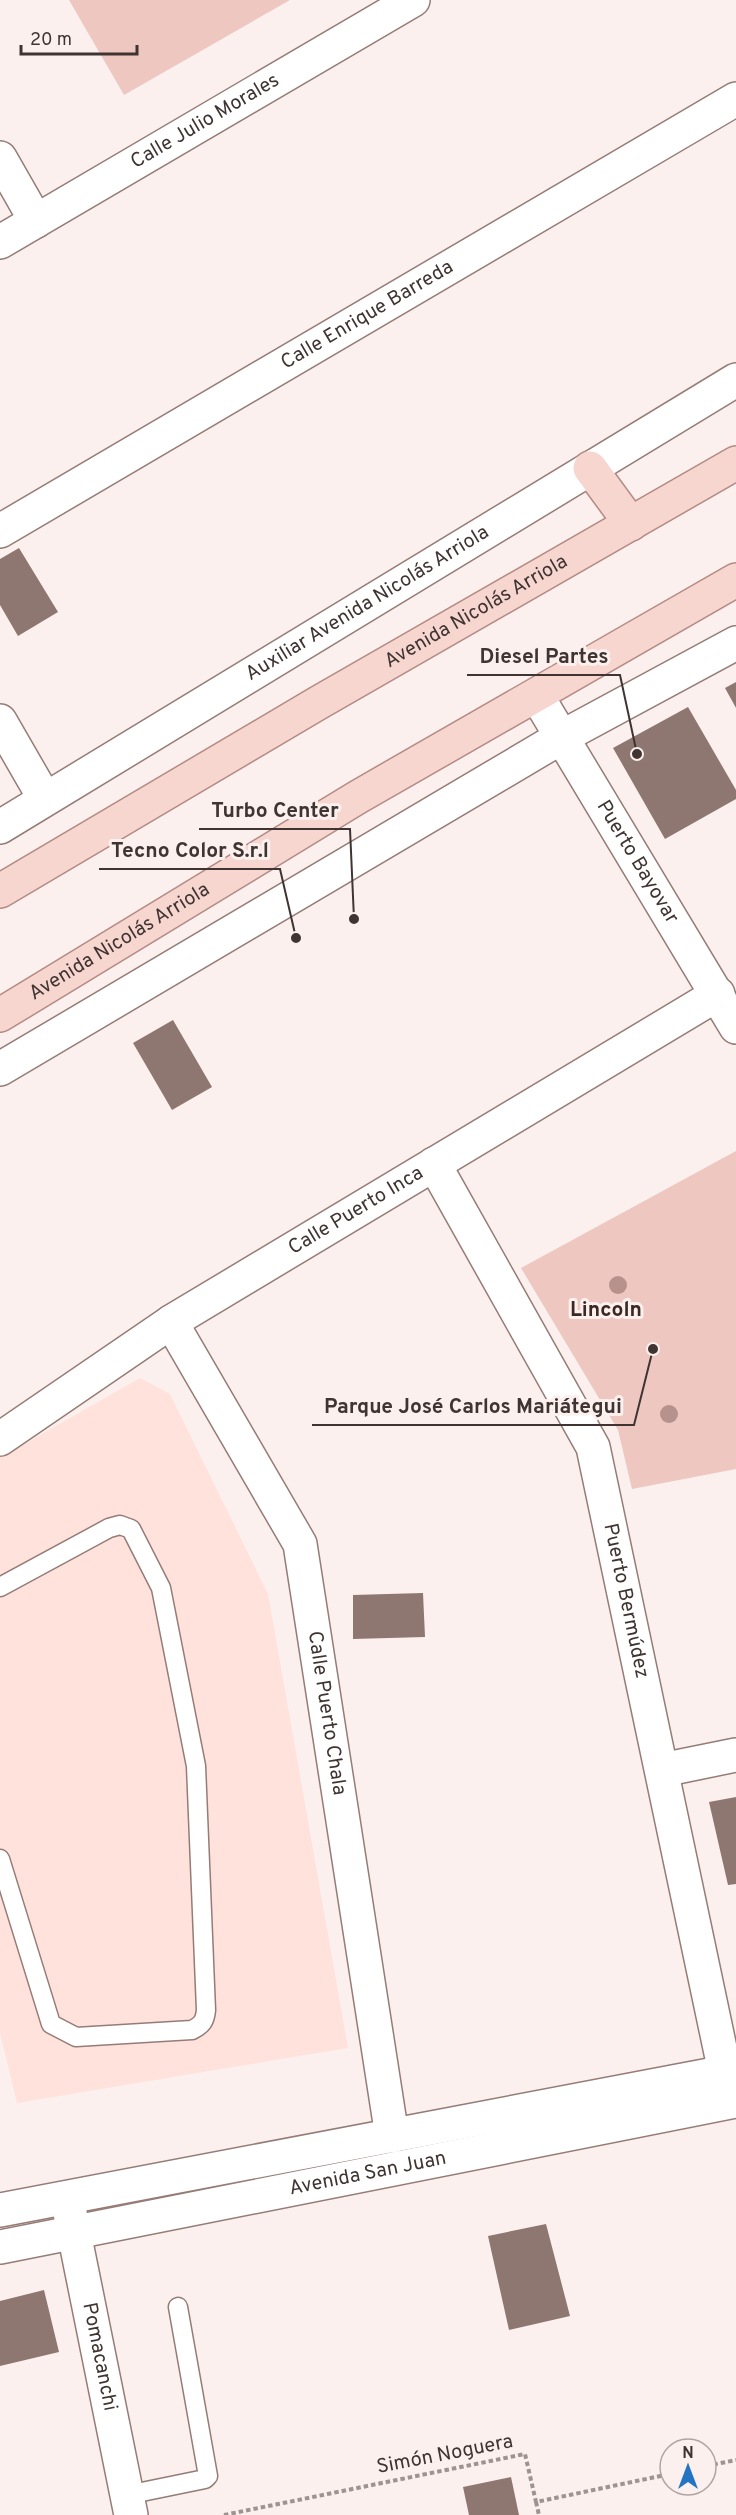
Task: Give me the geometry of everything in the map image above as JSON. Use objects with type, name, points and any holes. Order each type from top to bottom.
[{"type":"main road","name":"Avenida Nicolás Arriola","points":[[0,891],[308,709],[736,463]]},
{"type":"main road","points":[[590,468],[631,524]]},
{"type":"main road","name":"Avenida Nicolás Arriola","points":[[0,1015],[358,797],[736,580]]},
{"type":"street","name":"Calle Julio Morales","points":[[0,242],[412,0]]},
{"type":"street","name":"Calle Enrique Barreda","points":[[0,531],[736,99]]},
{"type":"street","points":[[0,158],[36,221]]},
{"type":"street","name":"Auxiliar Avenida Nicolás Arriola","points":[[0,827],[736,380]]},
{"type":"street","points":[[0,1069],[560,738],[736,643]]},
{"type":"street","name":"Puerto Bayovar","points":[[537,696],[560,738],[718,994],[736,1028]]},
{"type":"street","points":[[0,722],[45,799]]},
{"type":"street","name":"Calle Puerto Inca","points":[[0,1439],[171,1322],[718,994]]},
{"type":"street","name":"Puerto Bermúdez","points":[[434,1164],[593,1447],[732,2081]]},
{"type":"street","name":"Calle Puerto Chala","points":[[171,1322],[300,1544],[392,2136]]},
{"type":"street","points":[[662,1770],[736,1755]]},
{"type":"street","name":"Avenida San Juan","points":[[0,2210],[392,2136],[732,2081]]},
{"type":"street","name":"Avenida San Juan","points":[[0,2247],[74,2235],[732,2081]]},
{"type":"street","name":"Pomacanchi","points":[[67,2198],[129,2505]]},
{"type":"lane","points":[[0,1587],[109,1528],[120,1525],[131,1530],[161,1588],[196,1766],[206,2010],[201,2025],[192,2030],[76,2037],[58,2030],[51,2024],[0,1859]]},
{"type":"lane","points":[[129,2505],[208,2476],[178,2307]]},
{"type":"path","name":"Simón Noguera","points":[[224,2515],[525,2454],[536,2502]]},
{"type":"path","points":[[718,2464],[736,2460]]},
{"type":"path","points":[[538,2515],[536,2502],[658,2477]]},
{"type":"shaded area","points":[[69,0],[290,0],[124,95]]},
{"type":"shaded area","points":[[736,1151],[736,1469],[632,1489],[618,1430],[521,1268]]},
{"type":"shaded area","points":[[140,1378],[170,1394],[268,1594],[348,2048],[17,2103],[0,2033],[0,1458]]},
{"type":"building","points":[[19,548],[58,612],[18,636],[0,605],[0,559]]},
{"type":"building","points":[[736,682],[736,708],[725,688]]},
{"type":"building","points":[[688,707],[736,790],[736,799],[665,839],[613,748]]},
{"type":"building","points":[[173,1020],[212,1087],[172,1110],[133,1043]]},
{"type":"building","points":[[423,1593],[425,1637],[353,1639],[353,1595]]},
{"type":"building","points":[[736,1797],[736,1884],[728,1885],[709,1802]]},
{"type":"building","points":[[546,2224],[570,2316],[509,2330],[488,2236]]},
{"type":"building","points":[[44,2290],[59,2352],[0,2366],[0,2301]]},
{"type":"building","points":[[511,2477],[519,2515],[469,2515],[463,2487]]},
{"type":"place","name":"Diesel Partes","points":[[637,754]]},
{"type":"place","name":"Turbo Center","points":[[354,919]]},
{"type":"place","name":"Tecno Color S.r.l","points":[[296,938]]},
{"type":"place","name":"Parque José Carlos Mariátegui","points":[[653,1349]]},
{"type":"district","name":"Lincoln","points":[[606,1310]]}]
